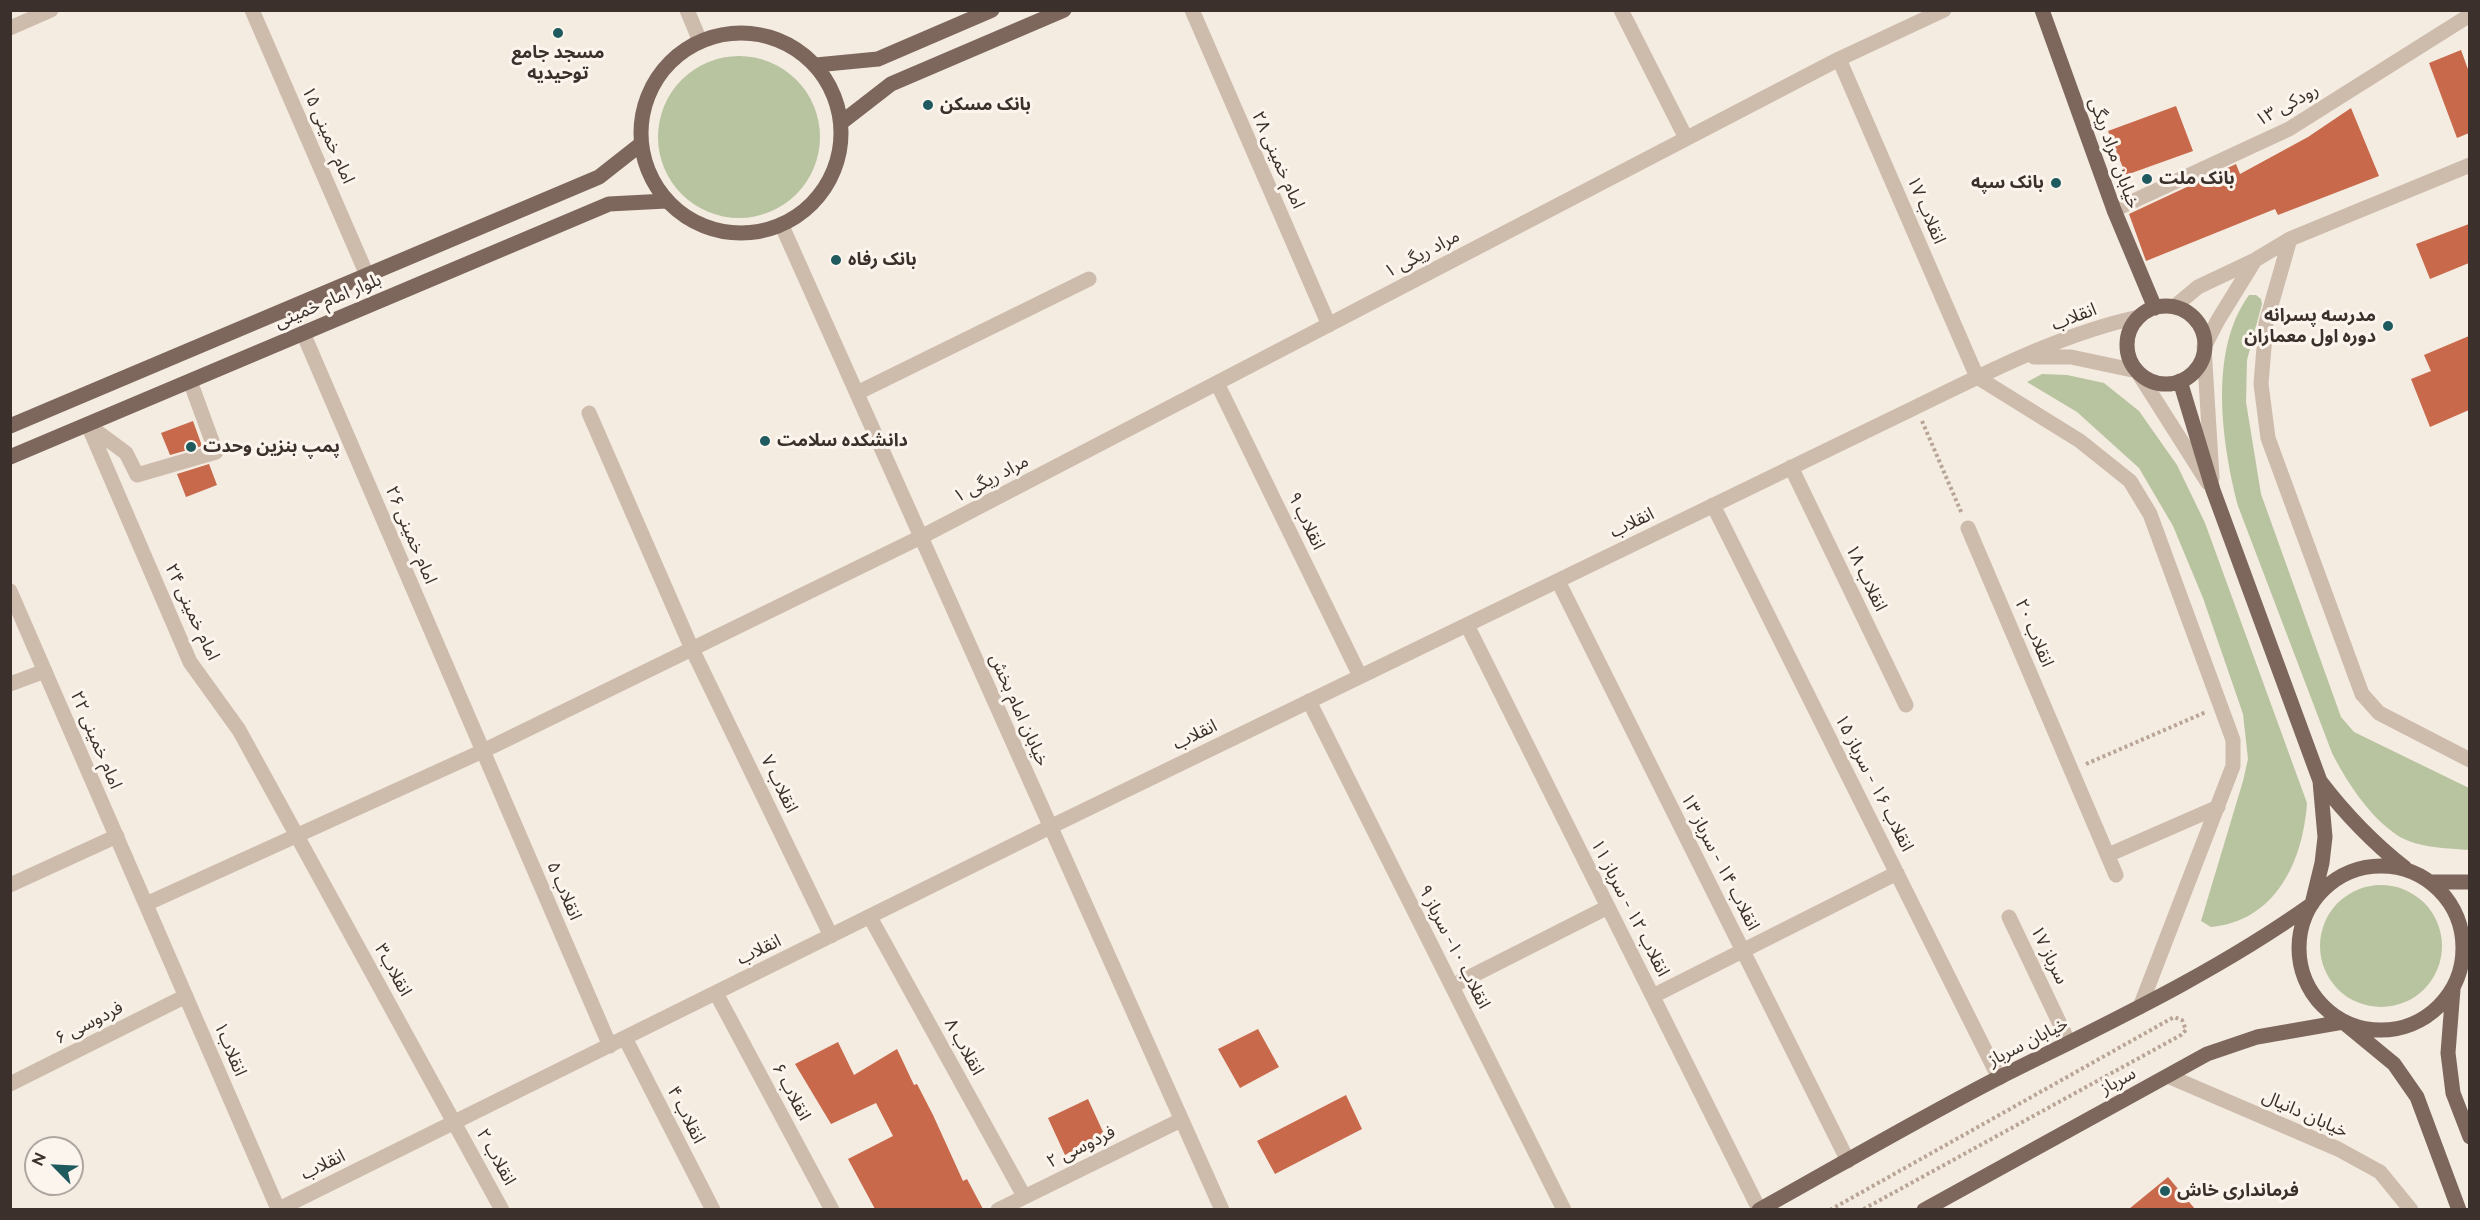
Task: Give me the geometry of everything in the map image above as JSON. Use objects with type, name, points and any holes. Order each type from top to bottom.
[{"type":"main road","points":[[816,65],[878,59],[992,10]]},
{"type":"main road","points":[[842,122],[891,84],[1064,10]]},
{"type":"main road","name":"خیابان مراد ریگی","points":[[2042,10],[2114,210],[2155,308]]},
{"type":"main road","points":[[731,32],[762,34],[792,45],[816,65],[834,92],[842,122],[840,154],[828,184],[808,208],[782,226],[752,234],[720,233],[690,221],[666,201],[648,175],[640,144],[642,112],[654,83],[674,58],[700,41],[731,32]]},
{"type":"main road","name":"بلوار امام خمینی","points":[[10,426],[599,177],[640,144]]},
{"type":"main road","name":"بلوار امام خمینی","points":[[10,458],[609,204],[666,201]]},
{"type":"main road","points":[[2174,307],[2184,311],[2200,326],[2204,347],[2197,368],[2180,381],[2157,383],[2137,371],[2127,350],[2132,327],[2139,317],[2155,308],[2174,307]]},
{"type":"main road","points":[[2180,381],[2213,489],[2320,781],[2325,837],[2322,863],[2312,904],[2301,929],[2299,957],[2306,983],[2321,1006],[2394,1064],[2417,1097],[2458,1209]]},
{"type":"main road","points":[[2320,781],[2345,814],[2373,843],[2408,871],[2430,882],[2448,900],[2459,923],[2463,948],[2461,969],[2453,988],[2448,1053],[2453,1093],[2469,1137]]},
{"type":"main road","points":[[2312,904],[2330,884],[2354,870],[2381,866],[2408,871]]},
{"type":"main road","points":[[2430,882],[2469,882]]},
{"type":"main road","name":"خیابان سرباز","points":[[1759,1209],[1999,1078],[2182,986],[2264,937],[2312,904]]},
{"type":"main road","points":[[2343,1022],[2368,1030],[2394,1030],[2419,1021],[2440,1005],[2469,972]]},
{"type":"main road","name":"سرباز","points":[[1924,1209],[2207,1054],[2257,1036],[2343,1022]]},
{"type":"street","points":[[10,28],[51,10]]},
{"type":"street","name":"امام خمینی ۱۵","points":[[252,10],[368,275]]},
{"type":"street","points":[[687,10],[700,41]]},
{"type":"street","name":"امام خمینی ۲۸","points":[[1192,10],[1329,325]]},
{"type":"street","points":[[1621,10],[1686,138]]},
{"type":"street","name":"مراد ریگی ۱","points":[[146,904],[483,752],[921,537],[1839,59],[1944,10]]},
{"type":"street","name":"رودکی ۱۳","points":[[2114,210],[2289,129],[2469,15]]},
{"type":"street","name":"انقلاب ۱۷","points":[[1839,59],[1977,377]]},
{"type":"street","points":[[2174,307],[2198,287],[2255,260],[2290,239],[2469,165]]},
{"type":"street","name":"خیابان امام بخش","points":[[782,226],[1222,1209]]},
{"type":"street","points":[[2290,239],[2266,323],[2261,384],[2268,438],[2362,694],[2379,714],[2469,760]]},
{"type":"street","points":[[2213,489],[2204,347],[2255,260]]},
{"type":"street","points":[[857,393],[1089,279]]},
{"type":"street","name":"انقلاب","points":[[278,1209],[1050,827],[1977,377],[2105,324],[2139,317]]},
{"type":"street","name":"امام خمینی ۲۶","points":[[303,333],[483,752]]},
{"type":"street","points":[[2025,357],[2071,357],[2137,371],[2213,489]]},
{"type":"street","points":[[1977,377],[2080,441],[2130,481],[2150,514],[2233,740],[2233,766],[2140,1007]]},
{"type":"street","points":[[88,425],[126,453],[137,475],[216,452],[189,381]]},
{"type":"street","name":"انقلاب ۹","points":[[1217,383],[1360,676]]},
{"type":"street","name":"انقلاب ۷","points":[[589,413],[692,649],[831,936]]},
{"type":"street","name":"امام خمینی ۲۴","points":[[88,425],[190,662],[239,730],[297,836]]},
{"type":"street","name":"انقلاب ۱۸","points":[[1791,467],[1906,705]]},
{"type":"street","name":"انقلاب ۱۶ - سرباز ۱۵","points":[[1713,505],[1999,1078]]},
{"type":"street","name":"انقلاب ۲۰","points":[[1968,528],[2116,875]]},
{"type":"street","name":"انقلاب ۱۴ - سرباز ۱۳","points":[[1558,581],[1848,1161]]},
{"type":"street","name":"امام خمینی ۲۲","points":[[10,591],[146,904]]},
{"type":"street","name":"انقلاب ۱۲ - سرباز ۱۱","points":[[1467,625],[1759,1209]]},
{"type":"street","points":[[10,684],[45,671]]},
{"type":"street","name":"انقلاب ۱۰- سرباز ۹","points":[[1309,701],[1564,1209]]},
{"type":"street","name":"انقلاب ۵","points":[[483,752],[610,1046]]},
{"type":"street","points":[[2108,855],[2218,807]]},
{"type":"street","points":[[10,885],[117,836]]},
{"type":"street","name":"انقلاب۳","points":[[297,836],[455,1123]]},
{"type":"street","points":[[1653,996],[1897,873]]},
{"type":"street","name":"انقلاب۱","points":[[146,904],[278,1209]]},
{"type":"street","points":[[1452,986],[1608,907]]},
{"type":"street","name":"انقلاب ۸","points":[[870,917],[1024,1196]]},
{"type":"street","name":"سرباز ۱۷","points":[[2008,917],[2069,1043]]},
{"type":"street","name":"انقلاب ۶","points":[[716,993],[832,1209]]},
{"type":"street","name":"فردوسی ۶","points":[[10,1084],[186,996]]},
{"type":"street","name":"انقلاب ۴","points":[[625,1038],[712,1209]]},
{"type":"street","name":"خیابان دانیال","points":[[2168,1076],[2338,1149],[2380,1172],[2411,1209]]},
{"type":"street","name":"فردوسی ۲","points":[[998,1209],[1181,1120]]},
{"type":"street","name":"انقلاب ۲","points":[[455,1123],[502,1209]]},
{"type":"path","points":[[1916,407],[1968,528]]},
{"type":"path","points":[[2071,770],[2221,706]]},
{"type":"path","points":[[1830,1209],[2174,1017],[2182,1020],[2186,1030],[2181,1035],[1862,1209]]},
{"type":"green space","points":[[739,56],[755,57],[770,62],[784,69],[796,80],[807,92],[814,106],[819,121],[819,153],[814,168],[807,182],[796,194],[784,205],[770,212],[755,217],[739,218],[723,217],[708,212],[694,205],[682,194],[671,182],[664,168],[659,153],[658,137],[659,121],[664,106],[671,92],[682,80],[694,69],[708,62],[723,57]]},
{"type":"green space","points":[[2249,295],[2256,295],[2261,299],[2262,304],[2247,360],[2246,402],[2261,494],[2341,717],[2354,732],[2469,788],[2469,850],[2440,848],[2411,842],[2394,833],[2358,796],[2332,753],[2238,506],[2227,455],[2222,398],[2223,370],[2236,318]]},
{"type":"green space","points":[[2042,374],[2067,375],[2104,383],[2139,411],[2177,465],[2205,523],[2307,803],[2299,846],[2282,885],[2253,913],[2234,922],[2211,927],[2201,921],[2248,759],[2243,714],[2203,598],[2173,526],[2139,468],[2077,412],[2027,382]]},
{"type":"green space","points":[[2381,885],[2404,889],[2424,903],[2438,923],[2442,946],[2438,969],[2424,989],[2404,1003],[2381,1007],[2358,1003],[2338,989],[2324,969],[2320,946],[2324,923],[2338,903],[2358,889]]},
{"type":"building","points":[[2461,50],[2469,72],[2469,133],[2457,138],[2429,63]]},
{"type":"building","points":[[2176,106],[2193,151],[2126,175],[2108,131]]},
{"type":"building","points":[[2351,108],[2379,176],[2278,215],[2275,209],[2146,261],[2129,214],[2236,164],[2240,174],[2308,137]]},
{"type":"building","points":[[2469,224],[2469,263],[2430,279],[2416,244]]},
{"type":"building","points":[[2469,336],[2469,410],[2430,427],[2411,379],[2431,371],[2424,355]]},
{"type":"building","points":[[193,421],[202,446],[170,455],[161,433]]},
{"type":"building","points":[[209,464],[217,485],[186,497],[177,474]]},
{"type":"building","points":[[1258,1029],[1279,1067],[1240,1088],[1218,1049]]},
{"type":"building","points":[[838,1042],[854,1075],[897,1049],[914,1085],[917,1084],[933,1115],[963,1181],[967,1179],[983,1209],[875,1209],[848,1159],[893,1136],[876,1103],[831,1124],[795,1064]]},
{"type":"building","points":[[1346,1095],[1362,1129],[1275,1174],[1257,1141]]},
{"type":"building","points":[[1088,1099],[1104,1134],[1065,1155],[1048,1118]]},
{"type":"building","name":"فرمانداری خاش","points":[[2168,1177],[2195,1209],[2129,1209]]},
{"type":"place","name":"مسجد جامع توحیدیه","points":[[558,33]]},
{"type":"place","name":"بانک مسکن","points":[[928,105]]},
{"type":"place","name":"بانک ملت","points":[[2147,179]]},
{"type":"place","name":"بانک سپه","points":[[2056,183]]},
{"type":"place","name":"بانک رفاه","points":[[836,260]]},
{"type":"place","name":"مدرسه پسرانه دوره اول معماران","points":[[2388,326]]},
{"type":"place","name":"دانشکده سلامت","points":[[765,441]]},
{"type":"place","name":"پمپ بنزین وحدت","points":[[191,447]]},
{"type":"place","name":"فرمانداری خاش","points":[[2165,1191]]}]
